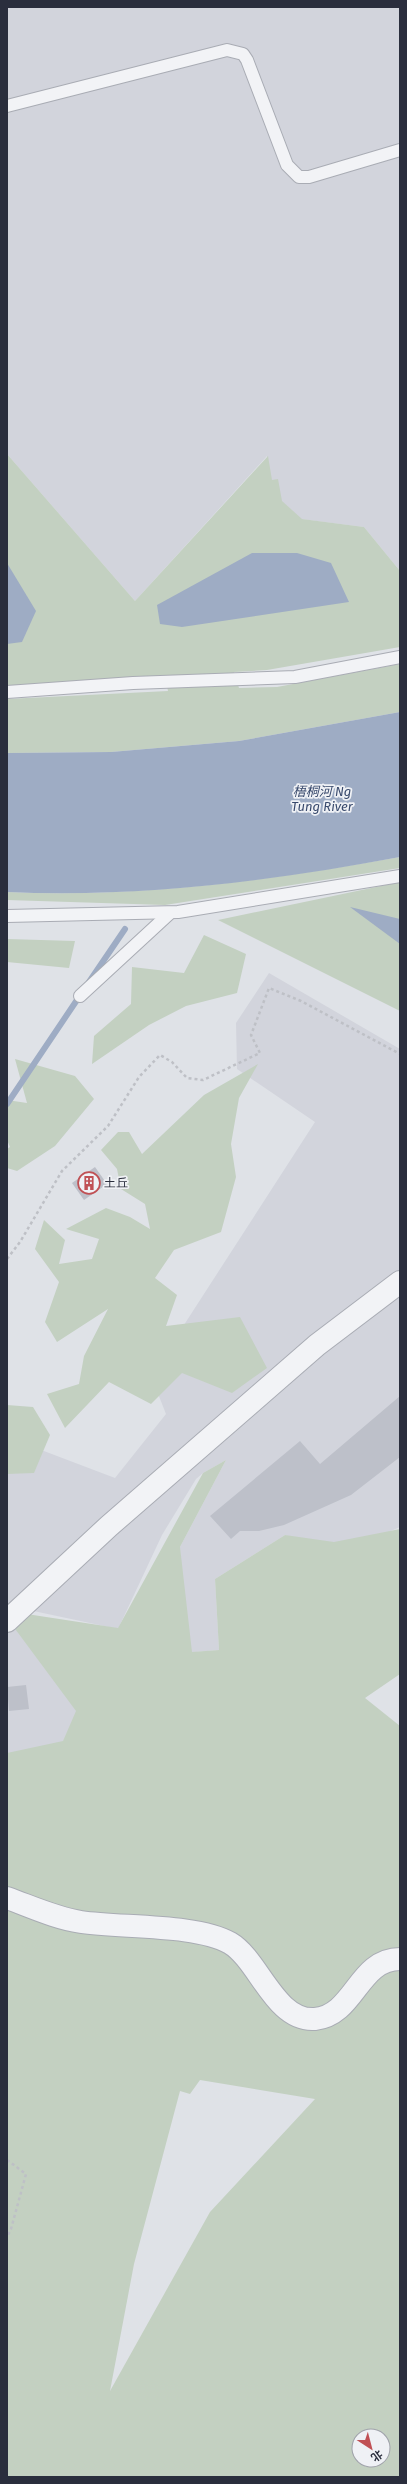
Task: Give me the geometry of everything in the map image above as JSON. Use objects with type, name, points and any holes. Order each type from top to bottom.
[{"type":"street","points":[[7,1621],[109,1526],[317,1345],[400,1282]]},
{"type":"street","points":[[7,1898],[71,1920],[193,1932],[222,1939],[236,1947],[247,1958],[281,2004],[294,2014],[308,2018],[321,2018],[334,2012],[373,1967],[386,1960],[400,1959]]},
{"type":"lane","points":[[7,106],[227,50],[243,54],[247,60],[287,166],[299,177],[309,177],[400,150]]},
{"type":"lane","points":[[7,692],[133,683],[295,677],[400,657]]},
{"type":"lane","points":[[7,916],[170,913],[400,876]]},
{"type":"lane","points":[[80,996],[170,913]]},
{"type":"path","points":[[7,1259],[20,1242],[62,1171],[108,1126],[139,1077],[160,1055],[172,1062],[188,1078],[203,1080],[260,1054],[251,1035],[269,988],[301,1001],[400,1054]]},
{"type":"path","points":[[7,2160],[26,2174],[11,2229],[7,2237]]},
{"type":"shaded area","points":[[7,7],[400,7],[400,571],[364,527],[277,516],[267,456],[135,601],[7,454]]},
{"type":"shaded area","points":[[269,973],[400,1049],[400,1527],[340,1553],[285,1535],[215,1579],[219,1650],[183,1653],[180,1547],[226,1460],[203,1473],[196,1479],[162,1535],[118,1629],[10,1606],[77,1711],[58,1753],[7,1770],[7,1437],[115,1478],[166,1414],[151,1376],[315,1122],[237,1069],[236,1023]]},
{"type":"green space","points":[[7,454],[135,601],[268,456],[272,480],[278,479],[282,501],[302,519],[364,527],[400,571],[400,647],[267,670],[234,672],[239,688],[277,687],[400,664],[400,712],[239,741],[111,752],[7,753],[7,699],[168,691],[165,677],[7,687]]},
{"type":"green space","points":[[400,857],[400,868],[165,905],[7,900],[7,892],[56,893],[155,890],[253,880]]},
{"type":"green space","points":[[400,882],[400,1011],[218,920]]},
{"type":"green space","points":[[204,935],[246,954],[237,993],[186,1006],[149,1025],[92,1064],[94,1036],[131,1004],[132,967],[184,973]]},
{"type":"green space","points":[[7,939],[75,941],[69,968],[7,962]]},
{"type":"green space","points":[[15,1059],[75,1076],[94,1099],[55,1146],[17,1171],[7,1168],[7,1149],[10,1147],[7,1140],[7,1100],[27,1103]]},
{"type":"green space","points":[[258,1064],[239,1098],[231,1144],[236,1177],[221,1232],[174,1250],[155,1278],[177,1295],[166,1326],[240,1317],[267,1368],[232,1393],[182,1373],[151,1404],[109,1382],[65,1428],[47,1394],[79,1384],[84,1356],[108,1309],[57,1342],[45,1322],[59,1282],[35,1249],[44,1220],[65,1240],[59,1264],[92,1259],[99,1239],[66,1229],[106,1208],[130,1217],[150,1229],[145,1204],[121,1189],[117,1169],[101,1150],[118,1132],[129,1132],[142,1154],[204,1095]]},
{"type":"green space","points":[[7,1405],[33,1407],[50,1435],[34,1473],[7,1474]]},
{"type":"green space","points":[[226,1460],[180,1547],[192,1652],[219,1650],[215,1579],[285,1535],[334,1542],[400,1529],[400,1674],[365,1698],[400,1726],[400,2477],[7,2477],[7,1753],[63,1741],[76,1711],[7,1618],[7,1611],[118,1628],[203,1473]],"holes":[[[200,2080],[315,2099],[210,2212],[110,2391],[134,2264],[180,2091],[190,2094]]]},
{"type":"water","points":[[252,553],[297,553],[331,563],[349,602],[182,627],[160,624],[157,605]]},
{"type":"water","points":[[7,563],[36,611],[22,642],[7,644]]},
{"type":"water","name":"梧桐河 Ng Tung River","points":[[400,712],[400,857],[351,866],[205,886],[106,892],[7,892],[7,753],[111,752],[239,741]]},
{"type":"water","points":[[350,907],[400,919],[400,944]]},
{"type":"building","name":"土丘","points":[[95,1167],[107,1184],[84,1200],[72,1183]]},
{"type":"building","points":[[400,1396],[400,1457],[351,1495],[284,1525],[259,1531],[240,1531],[231,1539],[210,1516],[300,1441],[320,1464]]},
{"type":"building","points":[[26,1685],[29,1709],[9,1711],[7,1687]]},
{"type":"waterway","points":[[89,982],[125,929]]},
{"type":"waterway","points":[[7,1104],[81,994]]},
{"type":"place","name":"土丘","points":[[89,1183]]}]
